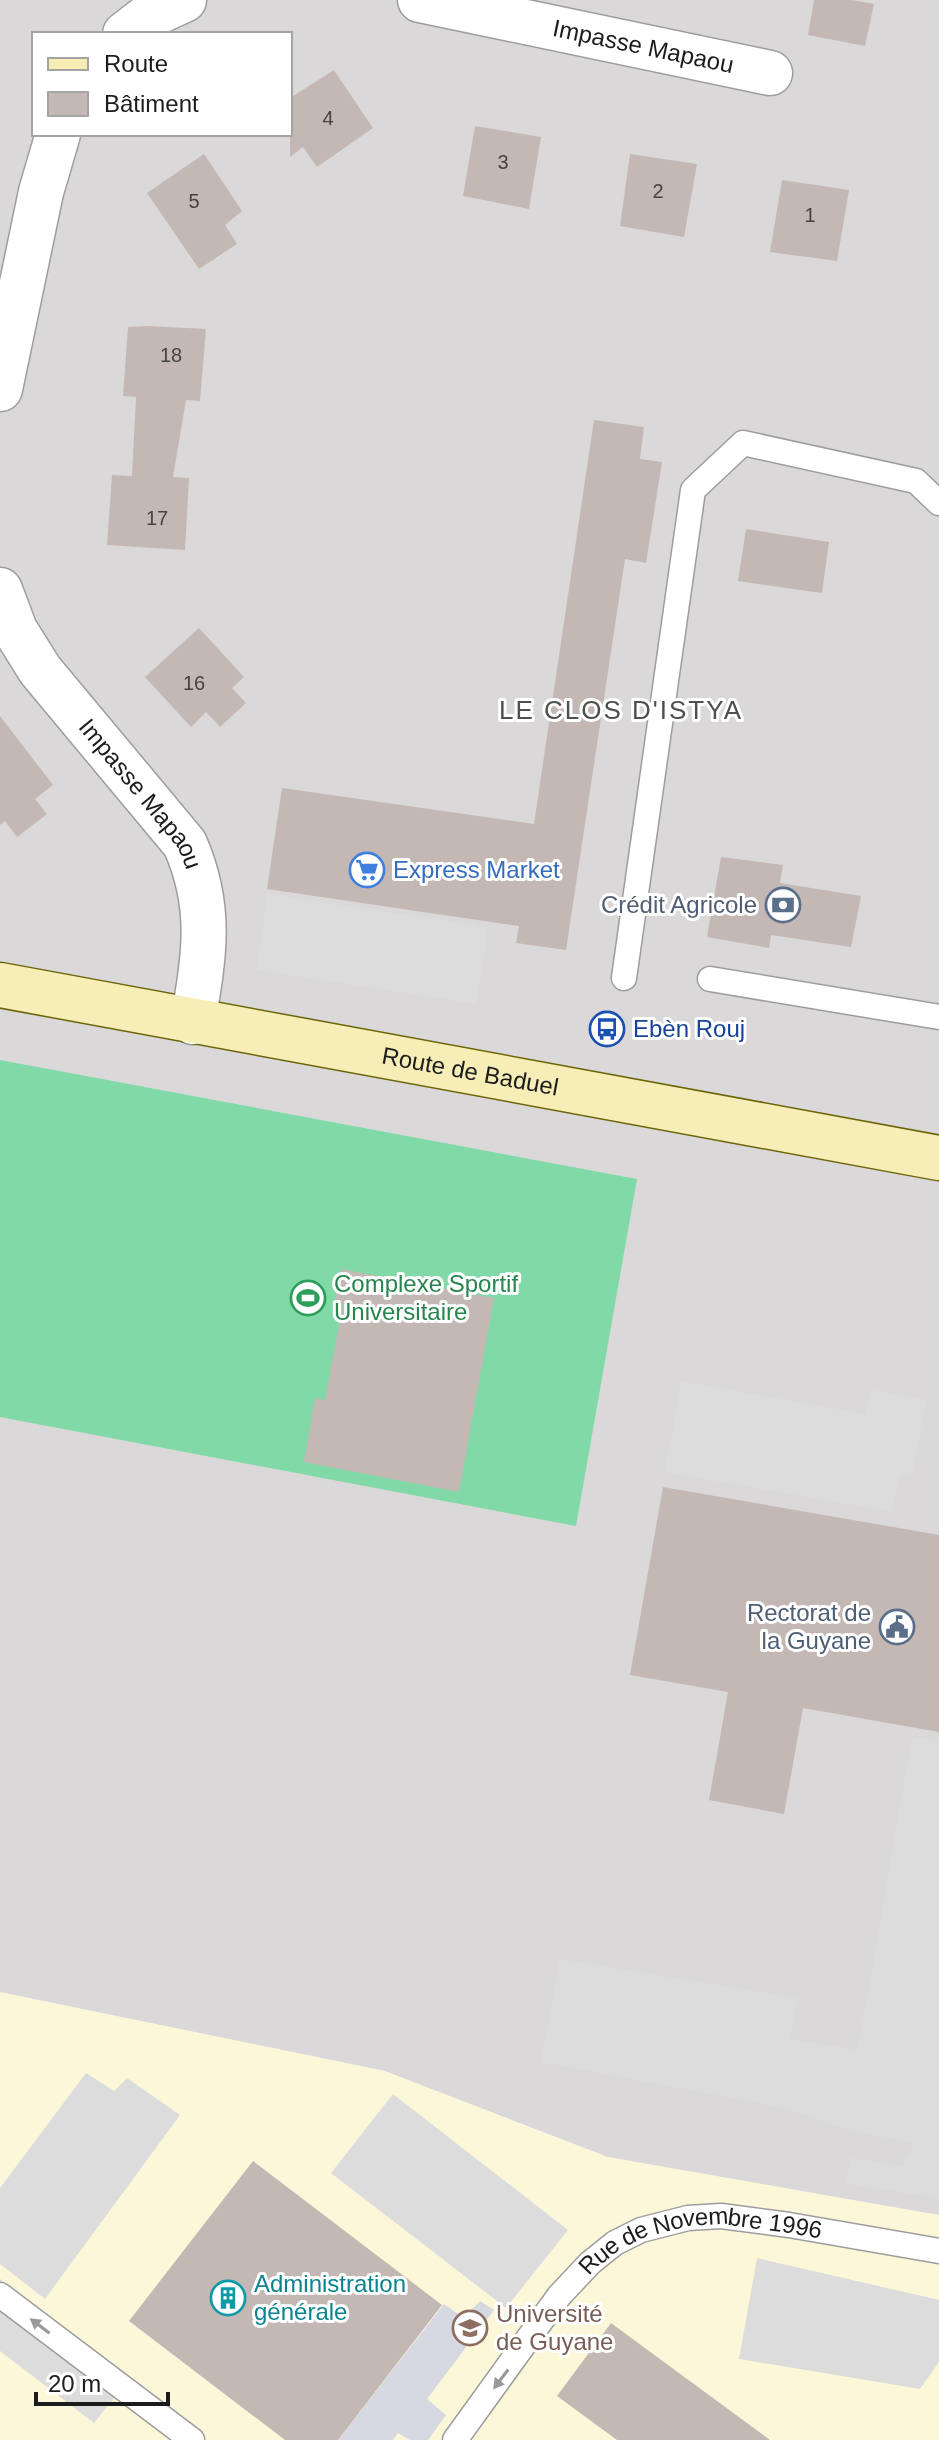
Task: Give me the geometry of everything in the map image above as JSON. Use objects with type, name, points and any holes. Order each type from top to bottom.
[{"type":"main road","name":"Route de Baduel","points":[[0,985],[939,1158]]},
{"type":"street","points":[[128,32],[147,17],[184,0]]},
{"type":"street","name":"Impasse Mapaou","points":[[420,0],[770,73]]},
{"type":"street","points":[[0,389],[41,192],[57,136]]},
{"type":"street","name":"Impasse Mapaou","points":[[0,590],[15,630],[40,670],[185,844],[196,870],[205,920],[193,1022]]},
{"type":"lane","points":[[624,978],[693,490],[743,443],[916,481],[939,503]]},
{"type":"lane","points":[[710,979],[939,1017]]},
{"type":"lane","name":"Rue de Novembre 1996","points":[[455,2440],[559,2296],[590,2263],[615,2243],[641,2230],[688,2218],[721,2216],[939,2251]]},
{"type":"lane","points":[[0,2295],[192,2440]]},
{"type":"shaded area","points":[[0,0],[939,0],[939,2440],[0,2440]]},
{"type":"shaded area","points":[[268,894],[488,927],[477,1004],[256,970]]},
{"type":"shaded area","points":[[681,1381],[865,1414],[870,1390],[926,1400],[912,1476],[900,1474],[892,1512],[665,1472]]},
{"type":"shaded area","points":[[912,1737],[939,1741],[939,2198],[846,2184],[851,2158],[902,2166],[914,2143],[851,2131],[785,2108],[541,2062],[560,1959],[798,1998],[790,2039],[858,2050]]},
{"type":"shaded area","name":"Université de Guyane","points":[[0,1992],[385,2071],[608,2157],[939,2215],[939,2440],[0,2440]]},
{"type":"shaded area","points":[[86,2073],[114,2091],[127,2078],[180,2115],[45,2299],[0,2264],[0,2188]]},
{"type":"shaded area","points":[[393,2094],[568,2230],[506,2308],[331,2173]]},
{"type":"shaded area","points":[[757,2258],[939,2300],[939,2362],[920,2389],[739,2359]]},
{"type":"shaded area","points":[[0,2279],[130,2378],[94,2423],[0,2351]]},
{"type":"shaded area","points":[[480,2301],[494,2310],[427,2399],[446,2415],[428,2440],[410,2440],[398,2433],[393,2440],[338,2440],[444,2304],[464,2318]]},
{"type":"green space","name":"Complexe Sportif Universitaire","points":[[0,1060],[637,1179],[576,1526],[0,1417]]},
{"type":"building","points":[[814,0],[852,0],[874,4],[865,46],[808,35]]},
{"type":"building","points":[[334,70],[373,128],[317,167],[303,147],[290,157],[292,97]]},
{"type":"building","points":[[475,126],[541,137],[529,209],[463,196]]},
{"type":"building","points":[[204,154],[242,211],[225,225],[237,244],[199,269],[147,193]]},
{"type":"building","points":[[630,154],[697,164],[684,237],[620,226]]},
{"type":"building","points":[[782,180],[849,190],[837,261],[770,252]]},
{"type":"building","points":[[128,327],[206,329],[200,401],[186,400],[173,477],[189,478],[185,550],[107,545],[112,475],[132,476],[136,397],[123,396]]},
{"type":"building","points":[[594,420],[644,427],[640,459],[662,462],[646,563],[625,559],[566,950],[516,943],[519,926],[267,889],[282,788],[534,824]]},
{"type":"building","points":[[746,529],[829,542],[822,593],[738,581]]},
{"type":"building","points":[[199,628],[244,677],[232,688],[246,703],[220,727],[206,712],[191,727],[145,677]]},
{"type":"building","points":[[0,716],[53,785],[35,799],[47,814],[17,837],[5,821],[0,825]]},
{"type":"building","points":[[721,857],[783,865],[780,883],[861,896],[851,947],[771,935],[769,948],[707,937]]},
{"type":"building","points":[[341,1269],[494,1298],[459,1492],[304,1462],[315,1398],[325,1400],[343,1304],[335,1302]]},
{"type":"building","points":[[663,1487],[939,1535],[939,1732],[803,1708],[784,1814],[709,1800],[728,1692],[630,1675]]},
{"type":"building","name":"Administration générale","points":[[253,2161],[442,2305],[338,2440],[285,2440],[129,2321]]},
{"type":"building","points":[[611,2323],[770,2440],[617,2440],[557,2396]]},
{"type":"place","name":"Express Market","points":[[367,870]]},
{"type":"place","name":"Crédit Agricole","points":[[783,905]]},
{"type":"place","name":"Ebèn Rouj","points":[[607,1029]]},
{"type":"place","name":"Complexe Sportif Universitaire","points":[[308,1298]]},
{"type":"place","name":"Rectorat de la Guyane","points":[[897,1627]]},
{"type":"place","name":"Administration générale","points":[[228,2298]]},
{"type":"place","name":"Université de Guyane","points":[[470,2328]]},
{"type":"district","name":"LE CLOS D'ISTYA","points":[[621,710]]}]
